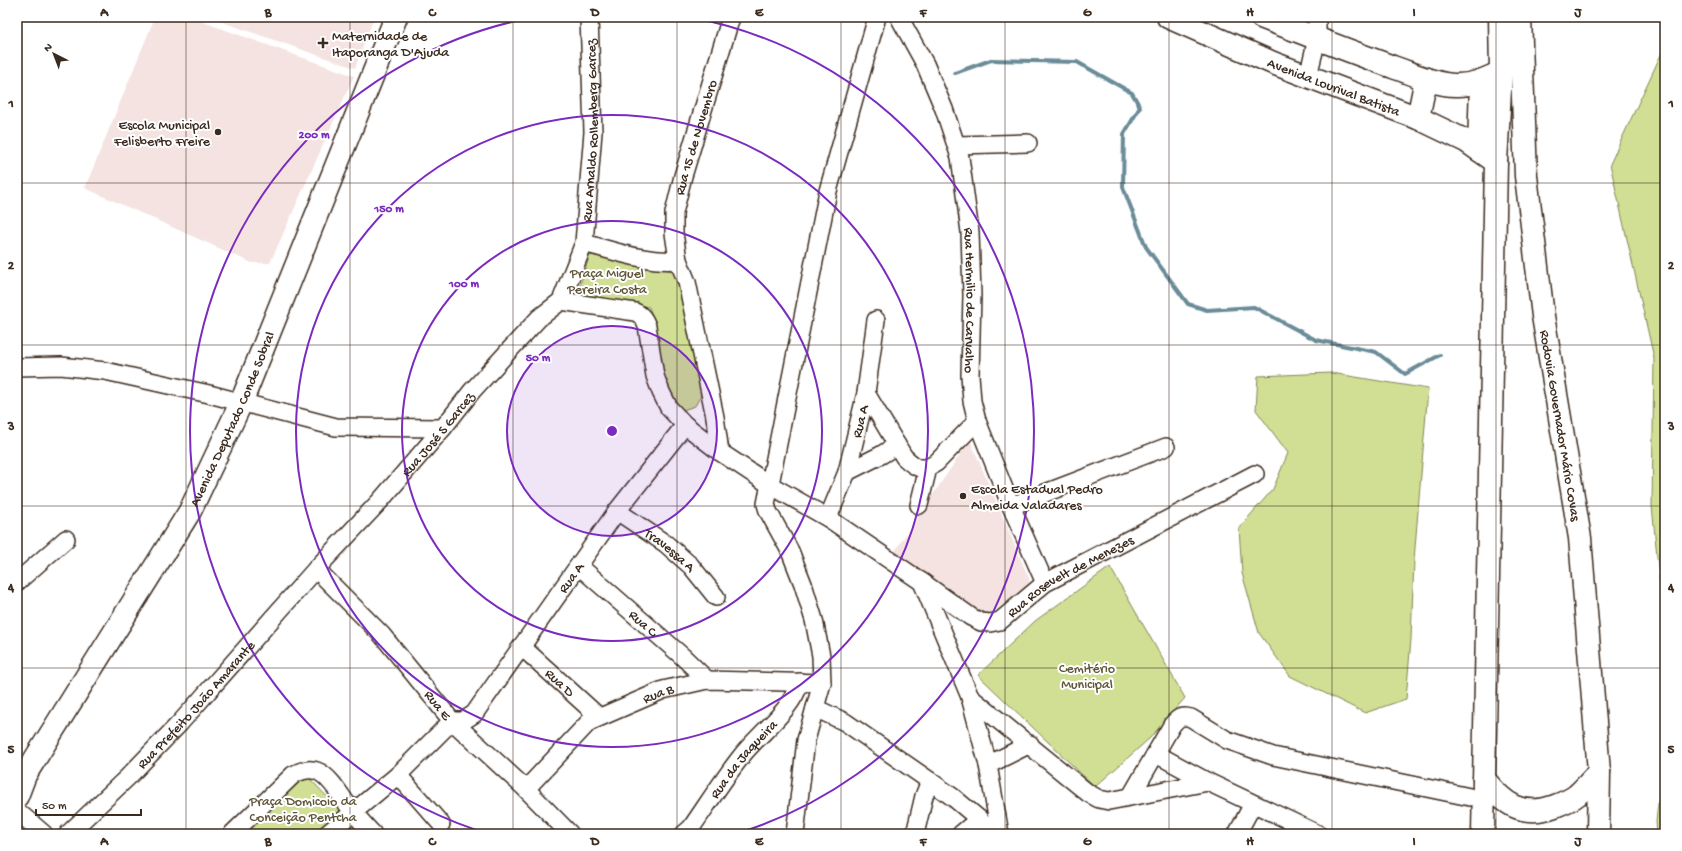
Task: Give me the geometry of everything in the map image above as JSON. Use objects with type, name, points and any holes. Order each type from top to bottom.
[{"type":"main road","name":"Avenida Deputado Conde Sobral","points":[[17,796],[25,775],[190,511],[241,403],[396,17]]},
{"type":"main road","name":"Avenida Lourival Batista","points":[[1168,17],[1273,63],[1418,118],[1466,141],[1487,156]]},
{"type":"main road","points":[[1261,17],[1426,79],[1453,85],[1470,85],[1481,82],[1501,72]]},
{"type":"main road","points":[[1487,156],[1501,72],[1500,17]]},
{"type":"main road","name":"Rodovia Governador Mário Covas","points":[[1520,17],[1526,176],[1543,316],[1580,538],[1599,772],[1598,834]]},
{"type":"main road","points":[[1418,118],[1426,79]]},
{"type":"main road","points":[[1481,82],[1487,156],[1483,834]]},
{"type":"main road","points":[[1484,779],[1494,791],[1517,808],[1527,811],[1542,811],[1566,802],[1577,795],[1599,772]]},
{"type":"street","name":"Rua Arnaldo Rollemberg Garcez","points":[[584,243],[593,132],[589,17]]},
{"type":"street","name":"Rua 15 de Novembro","points":[[678,260],[674,234],[674,213],[683,176],[731,17]]},
{"type":"street","points":[[795,834],[806,740],[822,683],[821,656],[814,620],[805,591],[790,551],[768,511],[766,504],[828,191],[877,17]]},
{"type":"street","name":"Rua Hermilio de Carvalho","points":[[899,17],[925,64],[944,109],[960,157],[970,232],[972,295],[970,375],[972,401],[976,421],[1045,583]]},
{"type":"street","points":[[1308,76],[1317,39],[1317,17]]},
{"type":"street","points":[[956,145],[1028,144]]},
{"type":"street","points":[[584,243],[637,257],[665,261],[678,260],[687,282],[715,417],[720,452],[685,425],[669,408],[655,376],[647,326],[640,314],[636,312],[561,301],[584,243]]},
{"type":"street","name":"Rua José S Garcez","points":[[316,569],[380,501],[443,428],[472,391],[539,318],[561,301]]},
{"type":"street","name":"Rua A","points":[[828,518],[847,472],[866,393],[876,320]]},
{"type":"street","points":[[17,367],[61,366],[105,371],[164,383],[336,427],[443,428]]},
{"type":"street","points":[[866,393],[904,457],[912,464],[920,468],[928,468],[936,463],[976,421]]},
{"type":"street","name":"Rua A","points":[[452,721],[463,721],[474,714],[617,511],[685,425]]},
{"type":"street","points":[[847,472],[882,455],[897,445]]},
{"type":"street","points":[[1011,506],[1166,446]]},
{"type":"street","name":"Rua Rosevelt de Menezes","points":[[720,452],[770,485],[828,518],[971,617],[981,622],[990,623],[1000,621],[1045,583],[1255,474]]},
{"type":"street","points":[[919,506],[928,468]]},
{"type":"street","name":"Travessa A","points":[[617,511],[666,544],[691,566],[716,597]]},
{"type":"street","points":[[17,582],[66,539]]},
{"type":"street","name":"Rua C","points":[[579,566],[682,656],[707,680]]},
{"type":"street","name":"Rua E","points":[[316,569],[382,635],[452,721],[526,789],[570,834]]},
{"type":"street","name":"Rua Prefeito João Amarante","points":[[68,834],[128,778],[180,723],[316,569]]},
{"type":"street","points":[[922,582],[970,697],[988,765],[1000,834]]},
{"type":"street","name":"Rua D","points":[[522,647],[600,717]]},
{"type":"street","name":"Rua B","points":[[526,789],[589,722],[664,690],[707,680],[822,683]]},
{"type":"street","name":"Rua da Jaqueira","points":[[684,834],[691,828],[741,757],[786,708],[800,682]]},
{"type":"street","points":[[970,697],[1030,744],[1088,793],[1099,799],[1109,801],[1208,782]]},
{"type":"street","points":[[815,708],[846,722],[954,798],[979,819],[992,834]]},
{"type":"street","points":[[1131,796],[1172,725],[1180,717],[1185,716],[1191,718],[1227,740],[1274,756],[1470,797]]},
{"type":"street","points":[[327,834],[398,775],[452,721]]},
{"type":"street","points":[[988,765],[1030,744]]},
{"type":"street","points":[[1156,754],[1208,782],[1318,834]]},
{"type":"street","points":[[232,834],[299,771],[316,771],[324,775],[353,813],[373,834]]},
{"type":"street","points":[[398,775],[441,824]]},
{"type":"street","points":[[915,834],[924,796],[930,781]]},
{"type":"street","points":[[1237,834],[1253,804]]},
{"type":"street","points":[[17,811],[44,834]]},
{"type":"street","points":[[962,834],[979,819]]},
{"type":"shaded area","name":"Escola Municipal Felisberto Freire","points":[[155,17],[189,17],[354,76],[270,263],[252,263],[85,188]]},
{"type":"shaded area","name":"Maternidade de Itaporanga D'Ajuda","points":[[208,17],[374,17],[355,68]]},
{"type":"shaded area","name":"Escola Estadual Pedro Almeida Valadares","points":[[970,440],[1030,581],[1021,593],[989,614],[978,612],[894,552]]},
{"type":"green space","points":[[1665,46],[1665,636],[1652,506],[1654,358],[1610,164]]},
{"type":"green space","name":"Praça Miguel Pereira Costa","points":[[590,255],[674,271],[681,276],[703,392],[695,406],[683,410],[674,400],[667,388],[663,376],[656,334],[649,307],[581,299],[577,293]]},
{"type":"green space","points":[[1331,373],[1428,389],[1414,560],[1411,639],[1406,699],[1365,713],[1290,676],[1259,633],[1242,573],[1239,528],[1273,489],[1288,453],[1256,410],[1258,376]]},
{"type":"green space","name":"Cemitério Municipal","points":[[1110,567],[1185,698],[1150,738],[1095,787],[978,675],[1035,621]]},
{"type":"green space","points":[[1665,737],[1665,834],[1657,834],[1656,822]]},
{"type":"green space","name":"Praça Domicoio da Conceição Pentcha","points":[[309,778],[342,812],[316,834],[238,834],[296,780]]},
{"type":"green space","name":"Praça Domicoio da Conceição Pentcha","points":[[352,821],[365,834],[336,834]]},
{"type":"waterway","points":[[955,73],[991,60],[1077,62],[1132,93],[1140,107],[1124,134],[1123,187],[1146,247],[1188,304],[1207,310],[1254,307],[1316,340],[1376,352],[1405,374],[1440,355]]},
{"type":"place","name":"Maternidade de Itaporanga D'Ajuda","points":[[323,43]]},
{"type":"place","name":"Escola Municipal Felisberto Freire","points":[[218,132]]},
{"type":"place","name":"Escola Estadual Pedro Almeida Valadares","points":[[963,496]]}]
